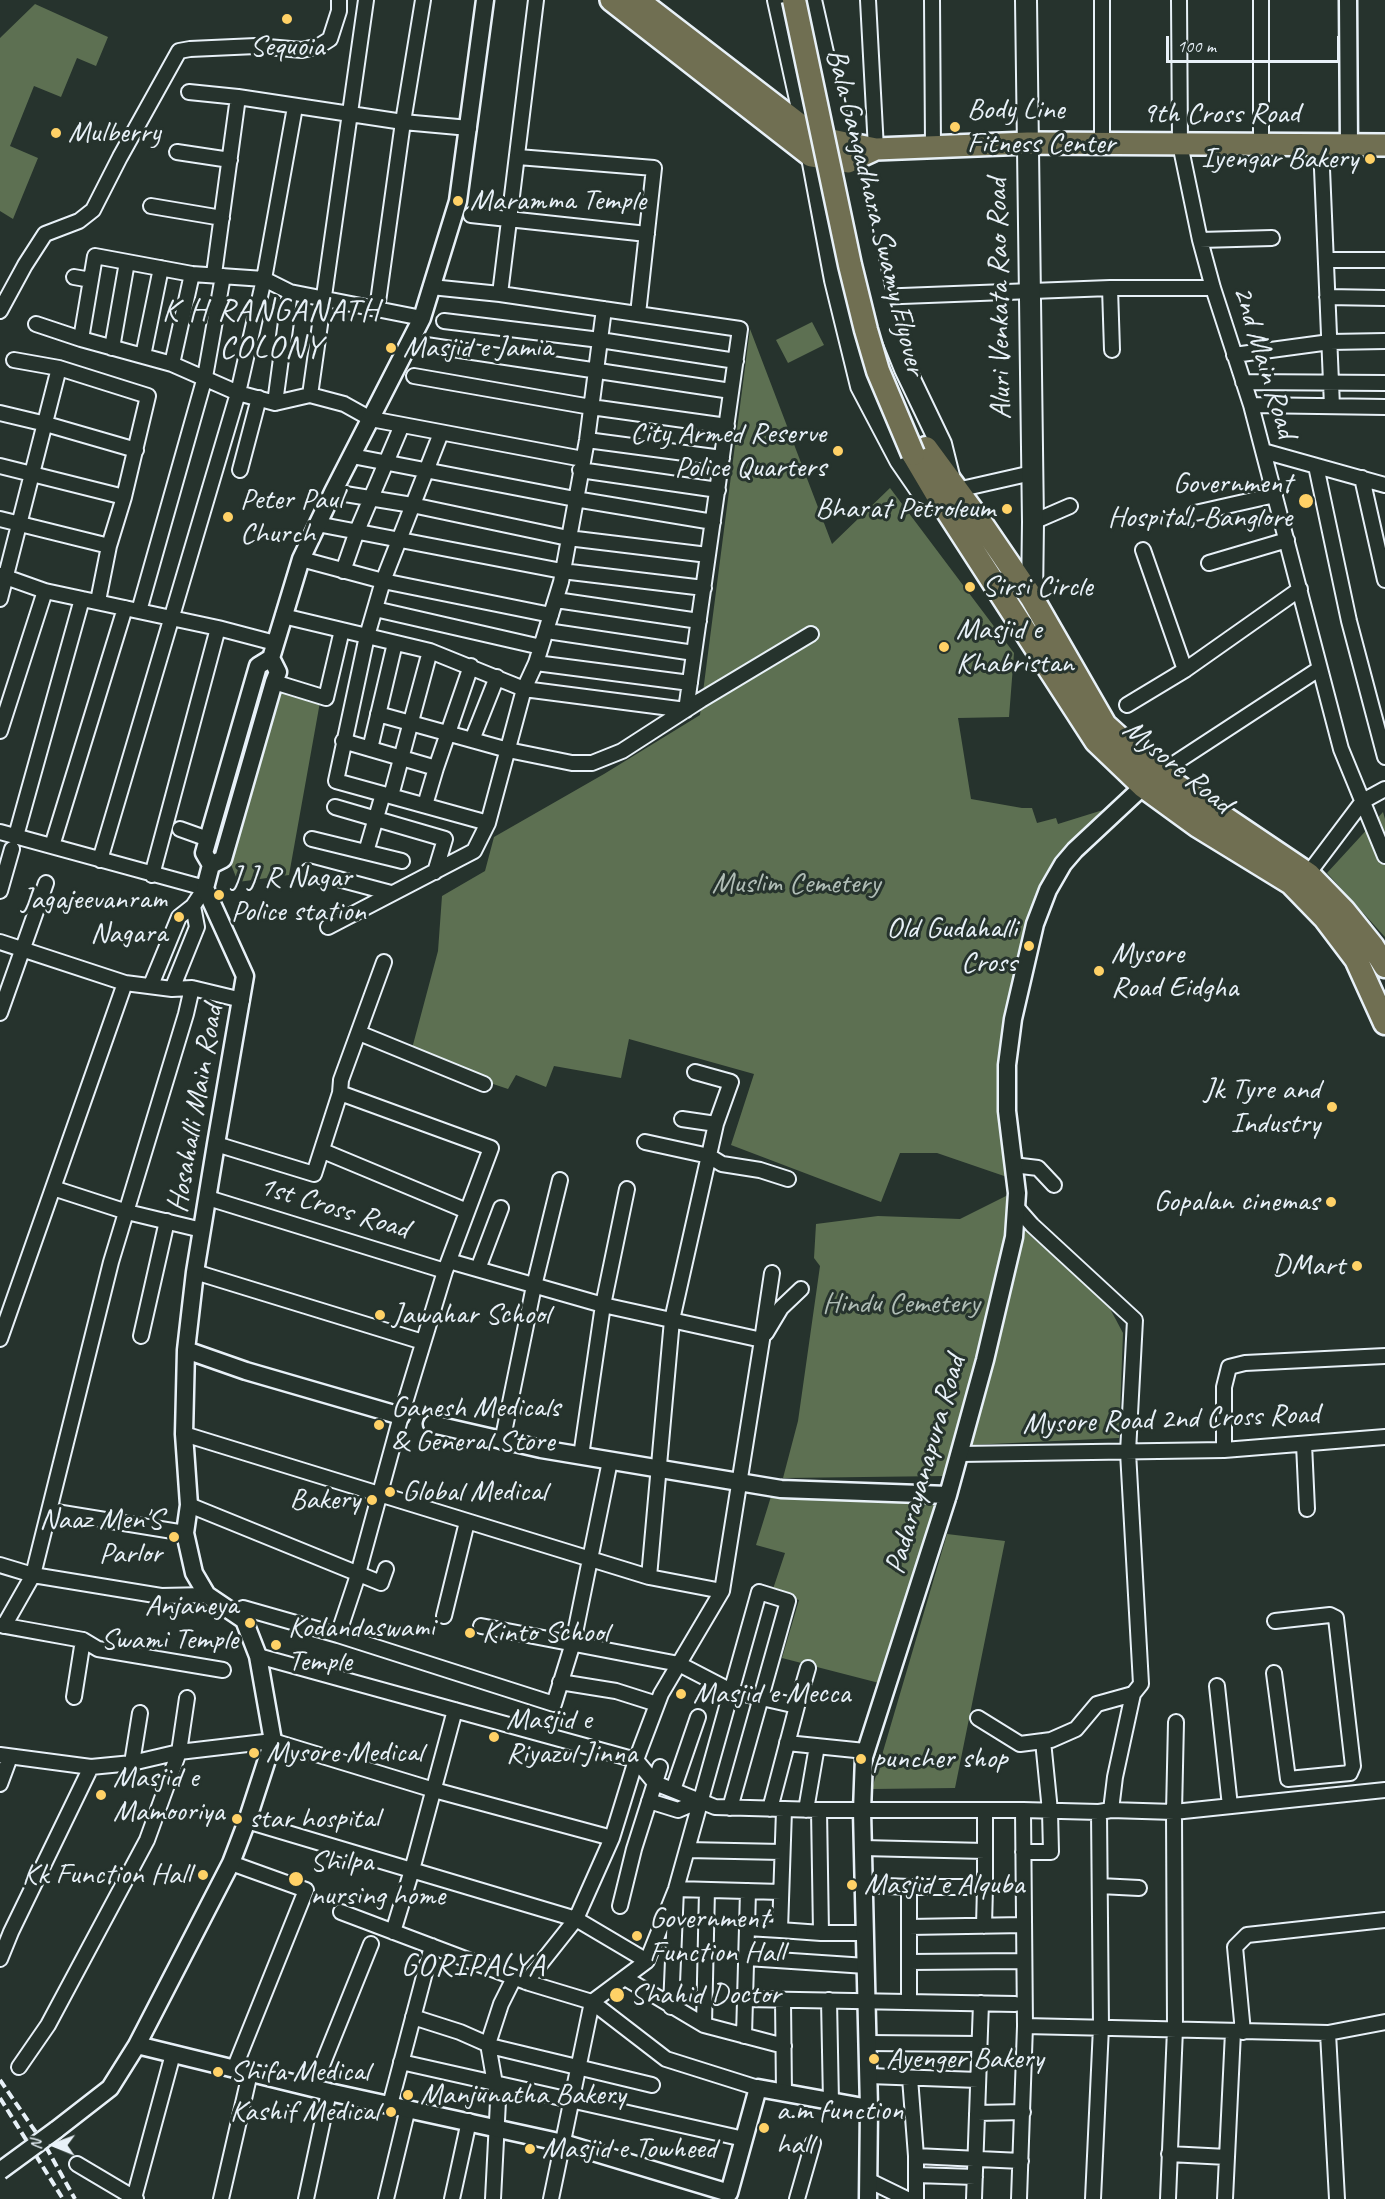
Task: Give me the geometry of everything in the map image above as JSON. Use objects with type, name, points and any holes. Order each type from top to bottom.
[{"type":"highway","name":"Bala Gangadhara Swamy Flyover","points":[[794,0],[850,265],[878,371],[920,451],[949,489]]},
{"type":"highway","points":[[802,0],[829,114],[856,255],[885,367],[920,451]]},
{"type":"highway","name":"Mysore Road","points":[[949,489],[1032,598],[1105,724],[1158,774],[1197,826],[1291,883],[1325,918],[1356,959],[1385,1023]]},
{"type":"highway","name":"Mysore Road","points":[[949,489],[1096,741],[1158,774],[1308,874],[1344,911],[1385,966]]},
{"type":"main road","points":[[611,0],[811,156],[876,149]]},
{"type":"main road","points":[[638,0],[816,137],[846,151]]},
{"type":"main road","points":[[778,0],[807,130],[835,280],[861,386],[905,468],[922,492],[949,489],[941,444],[905,369],[876,297],[846,151],[811,0]]},
{"type":"main road","name":"Aluri Venkata Rao Road","points":[[1026,0],[1032,598]]},
{"type":"main road","points":[[779,109],[793,109],[801,104]]},
{"type":"main road","name":"9th Cross Road","points":[[876,149],[1028,143],[1385,145]]},
{"type":"street","points":[[0,311],[45,234],[79,221],[93,210],[179,51],[256,46],[302,50],[319,46],[330,39],[339,11],[339,0]]},
{"type":"street","points":[[310,395],[366,0]]},
{"type":"street","points":[[377,309],[403,122],[423,0]]},
{"type":"street","points":[[151,985],[179,917],[193,906],[204,888],[211,865],[204,854],[255,676],[258,666],[273,650],[301,559],[422,318],[458,201],[485,0]]},
{"type":"street","points":[[500,294],[536,0]]},
{"type":"street","points":[[868,0],[876,149]]},
{"type":"street","points":[[932,0],[933,146]]},
{"type":"street","points":[[1102,0],[1102,144]]},
{"type":"street","name":"2nd Main Road","points":[[1179,0],[1180,144],[1200,240],[1251,405],[1341,749],[1385,856]]},
{"type":"street","points":[[1261,0],[1261,144]]},
{"type":"street","points":[[1348,0],[1349,145]]},
{"type":"street","points":[[189,92],[238,97],[403,122],[469,128]]},
{"type":"street","points":[[52,846],[132,609],[205,377],[238,97]]},
{"type":"street","points":[[100,860],[238,393],[264,279],[295,106]]},
{"type":"street","points":[[1321,145],[1332,406]]},
{"type":"street","points":[[177,152],[230,160]]},
{"type":"street","points":[[518,157],[654,168],[638,314]]},
{"type":"street","points":[[151,206],[222,218]]},
{"type":"street","points":[[471,215],[647,234]]},
{"type":"street","points":[[1200,240],[1272,238]]},
{"type":"street","points":[[81,339],[95,256],[192,274],[264,279],[290,292],[422,318]]},
{"type":"street","points":[[1326,260],[1385,260]]},
{"type":"street","points":[[112,348],[127,262]]},
{"type":"street","points":[[143,356],[161,268]]},
{"type":"street","points":[[172,364],[192,274]]},
{"type":"street","points":[[74,277],[91,280]]},
{"type":"street","points":[[431,287],[500,294],[740,329],[686,710]]},
{"type":"street","points":[[1110,288],[1112,350]]},
{"type":"street","points":[[876,297],[1110,288],[1213,288]]},
{"type":"street","points":[[276,403],[290,292]]},
{"type":"street","points":[[1327,297],[1385,298]]},
{"type":"street","points":[[328,927],[474,851],[488,823],[524,689],[536,663],[556,600],[587,440],[604,309]]},
{"type":"street","points":[[444,321],[600,340],[736,361]]},
{"type":"street","points":[[36,324],[172,364],[238,393],[276,403],[310,395],[344,404],[371,419],[467,436],[581,465],[717,490]]},
{"type":"street","points":[[1234,355],[1330,342],[1385,341]]},
{"type":"street","points":[[426,345],[731,391]]},
{"type":"street","points":[[14,360],[59,368],[148,396],[124,497],[109,546],[98,602]]},
{"type":"street","points":[[0,599],[3,576],[46,424],[59,368]]},
{"type":"street","points":[[414,376],[591,407],[726,426]]},
{"type":"street","points":[[1243,382],[1385,383]]},
{"type":"street","points":[[240,470],[259,398]]},
{"type":"street","points":[[1251,405],[1385,407]]},
{"type":"street","points":[[0,413],[136,450]]},
{"type":"street","points":[[343,571],[357,531],[402,424]]},
{"type":"street","points":[[441,433],[383,581],[367,636],[336,781],[488,823]]},
{"type":"street","points":[[587,440],[722,458]]},
{"type":"street","points":[[1263,451],[1385,484]]},
{"type":"street","points":[[352,456],[575,499],[713,522]]},
{"type":"street","points":[[0,466],[124,497]]},
{"type":"street","points":[[1316,466],[1349,621],[1385,757]]},
{"type":"street","points":[[949,489],[1032,472]]},
{"type":"street","points":[[1362,478],[1385,580]]},
{"type":"street","points":[[333,492],[412,505],[568,538],[708,555]]},
{"type":"street","points":[[1195,513],[1275,495]]},
{"type":"street","points":[[1033,522],[1070,506]]},
{"type":"street","points":[[0,519],[109,546]]},
{"type":"street","points":[[317,524],[562,571],[704,588]]},
{"type":"street","points":[[1209,563],[1287,540]]},
{"type":"street","points":[[1143,550],[1185,670]]},
{"type":"street","points":[[301,559],[383,581],[551,615]]},
{"type":"street","points":[[3,576],[45,591],[218,627],[273,650]]},
{"type":"street","points":[[1128,705],[1185,670],[1300,590]]},
{"type":"street","points":[[0,730],[45,591]]},
{"type":"street","points":[[0,891],[82,599]]},
{"type":"street","points":[[556,600],[699,621]]},
{"type":"street","points":[[375,609],[540,647]]},
{"type":"street","points":[[283,616],[430,651],[524,689],[686,710]]},
{"type":"street","points":[[152,875],[218,627]]},
{"type":"street","points":[[255,676],[326,698],[342,630]]},
{"type":"street","points":[[547,631],[694,653]]},
{"type":"street","points":[[378,714],[508,750],[572,763],[592,763],[622,751],[811,634]]},
{"type":"street","points":[[370,749],[395,644]]},
{"type":"street","points":[[211,865],[223,860],[278,672],[273,650]]},
{"type":"street","points":[[366,852],[376,819],[401,758],[430,651]]},
{"type":"street","points":[[536,663],[690,683]]},
{"type":"street","points":[[425,806],[471,666]]},
{"type":"street","points":[[1158,774],[1319,669]]},
{"type":"street","points":[[472,740],[497,678]]},
{"type":"street","points":[[343,741],[436,768]]},
{"type":"street","name":"Padarayanapura Road","points":[[868,2199],[870,2108],[862,1765],[960,1454],[995,1321],[1014,1237],[1018,1209],[1006,1111],[1009,1042],[1035,924],[1043,900],[1063,864],[1075,850],[1158,774]]},
{"type":"street","points":[[1308,874],[1363,801],[1385,789]]},
{"type":"street","points":[[335,807],[445,839],[435,872]]},
{"type":"street","points":[[180,829],[208,839]]},
{"type":"street","points":[[0,832],[14,843],[52,846],[204,888]]},
{"type":"street","points":[[312,839],[402,861]]},
{"type":"street","points":[[308,872],[391,893]]},
{"type":"street","points":[[0,1013],[24,951],[46,883]]},
{"type":"street","name":"Hosahalli Main Road","points":[[204,888],[245,976],[195,1272],[186,1350],[184,1434],[189,1505],[185,1533],[194,1573],[207,1595],[244,1620]]},
{"type":"street","points":[[172,988],[197,927],[193,906]]},
{"type":"street","points":[[0,942],[125,983],[192,988],[242,1000]]},
{"type":"street","points":[[216,1144],[314,1174],[340,1093],[341,1080],[384,962]]},
{"type":"street","points":[[0,1340],[4,1314],[53,1188],[125,983]]},
{"type":"street","points":[[192,988],[111,1262],[33,1575],[2,1625],[83,1640],[98,1649],[223,1670]]},
{"type":"street","points":[[359,1033],[484,1084]]},
{"type":"street","points":[[649,1577],[672,1320],[716,1124],[731,1082],[695,1072]]},
{"type":"street","points":[[338,1635],[358,1573],[423,1342],[447,1266],[491,1148],[340,1093]]},
{"type":"street","points":[[682,1119],[716,1124]]},
{"type":"street","points":[[645,1142],[709,1156],[722,1164],[733,1167],[746,1166],[788,1179]]},
{"type":"street","points":[[323,1151],[467,1211]]},
{"type":"street","points":[[1013,1164],[1038,1168],[1054,1185]]},
{"type":"street","points":[[502,1442],[534,1286],[560,1180]]},
{"type":"street","points":[[53,1188],[127,1212],[202,1230]]},
{"type":"street","points":[[581,1456],[603,1305],[627,1190]]},
{"type":"street","name":"1st Cross Road","points":[[208,1198],[447,1266],[478,1269],[603,1305],[762,1340]]},
{"type":"street","points":[[478,1269],[501,1208]]},
{"type":"street","points":[[1018,1209],[1032,1225],[1135,1320],[1128,1452],[1141,1684],[1133,1694],[1105,1811],[1100,1886],[1101,2027],[1092,2199]]},
{"type":"street","points":[[141,1336],[167,1221]]},
{"type":"street","points":[[195,1272],[423,1342]]},
{"type":"street","points":[[493,2199],[498,2101],[488,2044],[501,2004],[576,1919],[612,1838],[636,1760],[657,1704],[722,1591],[772,1273]]},
{"type":"street","points":[[762,1340],[781,1308],[801,1289]]},
{"type":"street","points":[[186,1350],[246,1371],[401,1416]]},
{"type":"street","points":[[1224,1450],[1224,1387],[1229,1366],[1245,1363],[1385,1356]]},
{"type":"street","points":[[432,1424],[502,1442],[781,1488],[948,1495]]},
{"type":"street","points":[[184,1434],[649,1577],[722,1591]]},
{"type":"street","name":"Mysore Road 2nd Cross Road","points":[[960,1454],[1224,1450],[1385,1437]]},
{"type":"street","points":[[1304,1444],[1307,1509]]},
{"type":"street","points":[[0,2171],[110,2088],[137,2045],[231,1863],[273,1741],[258,1656],[244,1620],[243,1608],[338,1635],[554,1704],[573,1643],[610,1461]]},
{"type":"street","points":[[189,1505],[381,1583],[386,1569]]},
{"type":"street","points":[[50,1511],[185,1533]]},
{"type":"street","points":[[444,1616],[467,1522]]},
{"type":"street","points":[[0,1565],[33,1575],[161,1596],[207,1595]]},
{"type":"street","points":[[551,2199],[592,2002],[647,1961],[676,1889],[759,1592],[788,1601],[730,1808]]},
{"type":"street","points":[[1274,1673],[1287,1776],[1291,1780],[1298,1780],[1350,1773],[1353,1766],[1336,1618],[1330,1615],[1275,1621]]},
{"type":"street","points":[[481,1626],[679,1664],[731,1691],[797,1706]]},
{"type":"street","points":[[74,1697],[83,1640]]},
{"type":"street","points":[[258,1656],[636,1760],[655,1783],[715,1807],[862,1811],[1174,1812],[1385,1790]]},
{"type":"street","points":[[780,1930],[782,1852],[777,1809],[787,1743],[808,1668]]},
{"type":"street","points":[[560,1682],[616,1691],[657,1704]]},
{"type":"street","points":[[1217,1686],[1230,1806]]},
{"type":"street","points":[[978,1718],[1020,1744],[1051,1740],[1076,1729],[1097,1704],[1133,1694]]},
{"type":"street","points":[[19,2067],[48,2025],[147,1840],[179,1752],[187,1698]]},
{"type":"street","points":[[393,1932],[455,1710]]},
{"type":"street","points":[[132,1763],[140,1713]]},
{"type":"street","points":[[673,1790],[698,1717]]},
{"type":"street","points":[[1168,2199],[1175,2029],[1176,1722]]},
{"type":"street","points":[[0,1784],[5,1756],[91,1767],[132,1763],[179,1752],[273,1741],[434,1790],[612,1838]]},
{"type":"street","points":[[1023,1852],[1051,1852],[1050,1810],[1043,1741]]},
{"type":"street","points":[[787,1743],[865,1751]]},
{"type":"street","points":[[817,1746],[812,1810],[821,1933]]},
{"type":"street","points":[[0,1959],[91,1767]]},
{"type":"street","points":[[620,1906],[634,1850],[660,1767]]},
{"type":"street","points":[[1335,1776],[1337,1795]]},
{"type":"street","points":[[1298,1780],[1299,1799]]},
{"type":"street","points":[[649,1802],[678,1810],[699,1801]]},
{"type":"street","points":[[1019,2199],[1025,2026],[1023,1810]]},
{"type":"street","points":[[984,1926],[985,1811]]},
{"type":"street","points":[[247,1821],[576,1919],[647,1961]]},
{"type":"street","points":[[863,1848],[985,1851]]},
{"type":"street","points":[[687,1850],[782,1852]]},
{"type":"street","points":[[221,2199],[242,2071],[306,1890],[231,1863]]},
{"type":"street","points":[[864,1885],[985,1887]]},
{"type":"street","points":[[1100,1886],[1139,1888]]},
{"type":"street","points":[[909,1887],[909,2002]]},
{"type":"street","points":[[676,1889],[781,1892]]},
{"type":"street","points":[[671,2007],[676,1889]]},
{"type":"street","points":[[704,2025],[707,1890]]},
{"type":"street","points":[[744,2036],[748,1891]]},
{"type":"street","points":[[340,1912],[520,1980],[592,2002],[666,2059],[758,2088],[870,2108]]},
{"type":"street","points":[[1226,2199],[1227,2157],[1238,2032],[1235,1947],[1247,1935],[1385,1920]]},
{"type":"street","points":[[909,1927],[1024,1925]]},
{"type":"street","points":[[747,1928],[821,1933],[865,1933]]},
{"type":"street","points":[[306,2199],[321,2090],[372,1944]]},
{"type":"street","points":[[390,2105],[432,1946]]},
{"type":"street","points":[[747,1958],[866,1966]]},
{"type":"street","points":[[909,1962],[1024,1961]]},
{"type":"street","points":[[625,1978],[704,2025],[784,2046]]},
{"type":"street","points":[[745,1999],[1015,2004]]},
{"type":"street","points":[[783,2000],[784,2093]]},
{"type":"street","points":[[829,2000],[831,2102]]},
{"type":"street","points":[[974,2199],[981,2003]]},
{"type":"street","points":[[413,2017],[460,2032],[488,2044],[652,2085]]},
{"type":"street","points":[[1025,2026],[1328,2033],[1385,2022]]},
{"type":"street","points":[[1328,2033],[1338,2199]]},
{"type":"street","points":[[868,2043],[979,2044]]},
{"type":"street","points":[[137,2045],[321,2090],[563,2142],[728,2196],[758,2088]]},
{"type":"street","points":[[77,2164],[135,2198],[173,2054]]},
{"type":"street","points":[[401,2062],[744,2139]]},
{"type":"street","points":[[869,2076],[978,2080]]},
{"type":"street","points":[[910,2078],[916,2156],[916,2199]]},
{"type":"street","points":[[386,2199],[408,2109]]},
{"type":"street","points":[[977,2113],[1023,2112]]},
{"type":"street","points":[[452,2199],[469,2121]]},
{"type":"street","points":[[797,2199],[813,2143]]},
{"type":"street","points":[[1169,2154],[1227,2157]]},
{"type":"street","points":[[916,2156],[1021,2161]]},
{"type":"street","points":[[916,2175],[975,2177]]},
{"type":"street","points":[[870,2181],[907,2199]]},
{"type":"green space","points":[[35,4],[108,37],[96,66],[77,58],[61,97],[34,86],[10,146],[38,158],[13,219],[0,211],[0,38]]},
{"type":"green space","points":[[812,322],[824,345],[788,363],[776,340]]},
{"type":"green space","name":"Muslim Cemetery","points":[[750,329],[832,544],[890,488],[1014,653],[1009,717],[958,718],[971,799],[1032,808],[1037,823],[1056,818],[1058,824],[1103,810],[1059,856],[1024,940],[997,1087],[1007,1177],[937,1153],[900,1153],[881,1202],[731,1145],[754,1074],[629,1039],[621,1078],[554,1066],[546,1087],[516,1075],[508,1089],[410,1056],[438,951],[442,896],[485,871],[494,837],[604,774],[700,715]]},
{"type":"green space","points":[[278,689],[320,702],[289,875],[238,882],[230,862]]},
{"type":"green space","points":[[1383,812],[1385,819],[1385,937],[1327,873]]},
{"type":"green space","name":"Hindu Cemetery","points":[[1008,1195],[1009,1213],[989,1309],[946,1476],[783,1478],[798,1421],[820,1266],[814,1258],[816,1224],[878,1216],[960,1219]]},
{"type":"green space","name":"Hindu Cemetery","points":[[1024,1230],[1107,1303],[1123,1333],[1119,1438],[970,1445]]},
{"type":"green space","points":[[773,1490],[938,1500],[883,1684],[782,1658],[799,1600],[772,1592],[785,1553],[756,1545]]},
{"type":"green space","points":[[947,1534],[1005,1541],[955,1788],[872,1789]]},
{"type":"railway","points":[[0,2080],[46,2147],[75,2199]]},
{"type":"railway","points":[[0,2098],[63,2199]]},
{"type":"place","name":"Sequoia","points":[[287,19]]},
{"type":"place","name":"Body Line Fitness Center","points":[[955,127]]},
{"type":"place","name":"Mulberry","points":[[56,133]]},
{"type":"place","name":"Iyengar Bakery","points":[[1370,159]]},
{"type":"place","name":"Maramma Temple","points":[[458,201]]},
{"type":"place","name":"Masjid e Jamia","points":[[391,348]]},
{"type":"place","name":"City Armed Reserve Police Quarters","points":[[838,451]]},
{"type":"place","name":"Government Hospital, Banglore","points":[[1306,501]]},
{"type":"place","name":"Bharat Petroleum","points":[[1007,509]]},
{"type":"place","name":"Peter Paul Church","points":[[228,517]]},
{"type":"place","name":"Sirsi Circle","points":[[970,587]]},
{"type":"place","name":"Masjid e Khabristan","points":[[944,647]]},
{"type":"place","name":"J J R Nagar Police station","points":[[219,895]]},
{"type":"place","name":"Jagajeevanram Nagara","points":[[179,917]]},
{"type":"place","name":"Old Gudahalli Cross","points":[[1029,946]]},
{"type":"place","name":"Mysore Road Eidgha","points":[[1099,971]]},
{"type":"place","name":"Jk Tyre and Industry","points":[[1332,1107]]},
{"type":"place","name":"Gopalan cinemas","points":[[1331,1202]]},
{"type":"place","name":"DMart","points":[[1357,1266]]},
{"type":"place","name":"Jawahar School","points":[[380,1315]]},
{"type":"place","name":"Ganesh Medicals & General Store","points":[[379,1425]]},
{"type":"place","name":"Global Medical","points":[[390,1492]]},
{"type":"place","name":"Bakery","points":[[372,1500]]},
{"type":"place","name":"Naaz Men'S Parlor","points":[[174,1537]]},
{"type":"place","name":"Anjaneya Swami Temple","points":[[250,1623]]},
{"type":"place","name":"Kinto School","points":[[470,1633]]},
{"type":"place","name":"Kodandaswami Temple","points":[[276,1645]]},
{"type":"place","name":"Masjid e Mecca","points":[[681,1694]]},
{"type":"place","name":"Masjid e Riyazul Jinna","points":[[494,1737]]},
{"type":"place","name":"Mysore Medical","points":[[254,1753]]},
{"type":"place","name":"puncher shop","points":[[861,1759]]},
{"type":"place","name":"Masjid e Mamooriya","points":[[101,1795]]},
{"type":"place","name":"star hospital","points":[[237,1819]]},
{"type":"place","name":"Kk Function Hall","points":[[203,1875]]},
{"type":"place","name":"Shilpa nursing home","points":[[296,1879]]},
{"type":"place","name":"Masjid e Alquba","points":[[852,1885]]},
{"type":"place","name":"Government Function Hall","points":[[637,1936]]},
{"type":"place","name":"Shahid Doctor","points":[[617,1995]]},
{"type":"place","name":"Ayenger Bakery","points":[[874,2059]]},
{"type":"place","name":"Shifa Medical","points":[[218,2072]]},
{"type":"place","name":"Manjunatha Bakery","points":[[408,2095]]},
{"type":"place","name":"Kashif Medical","points":[[391,2112]]},
{"type":"place","name":"a.m function hall","points":[[764,2128]]},
{"type":"place","name":"Masjid e Towheed","points":[[530,2149]]},
{"type":"district","name":"K H RANGANATH COLONY","points":[[271,330]]},
{"type":"district","name":"GORIPALYA","points":[[473,1967]]}]
